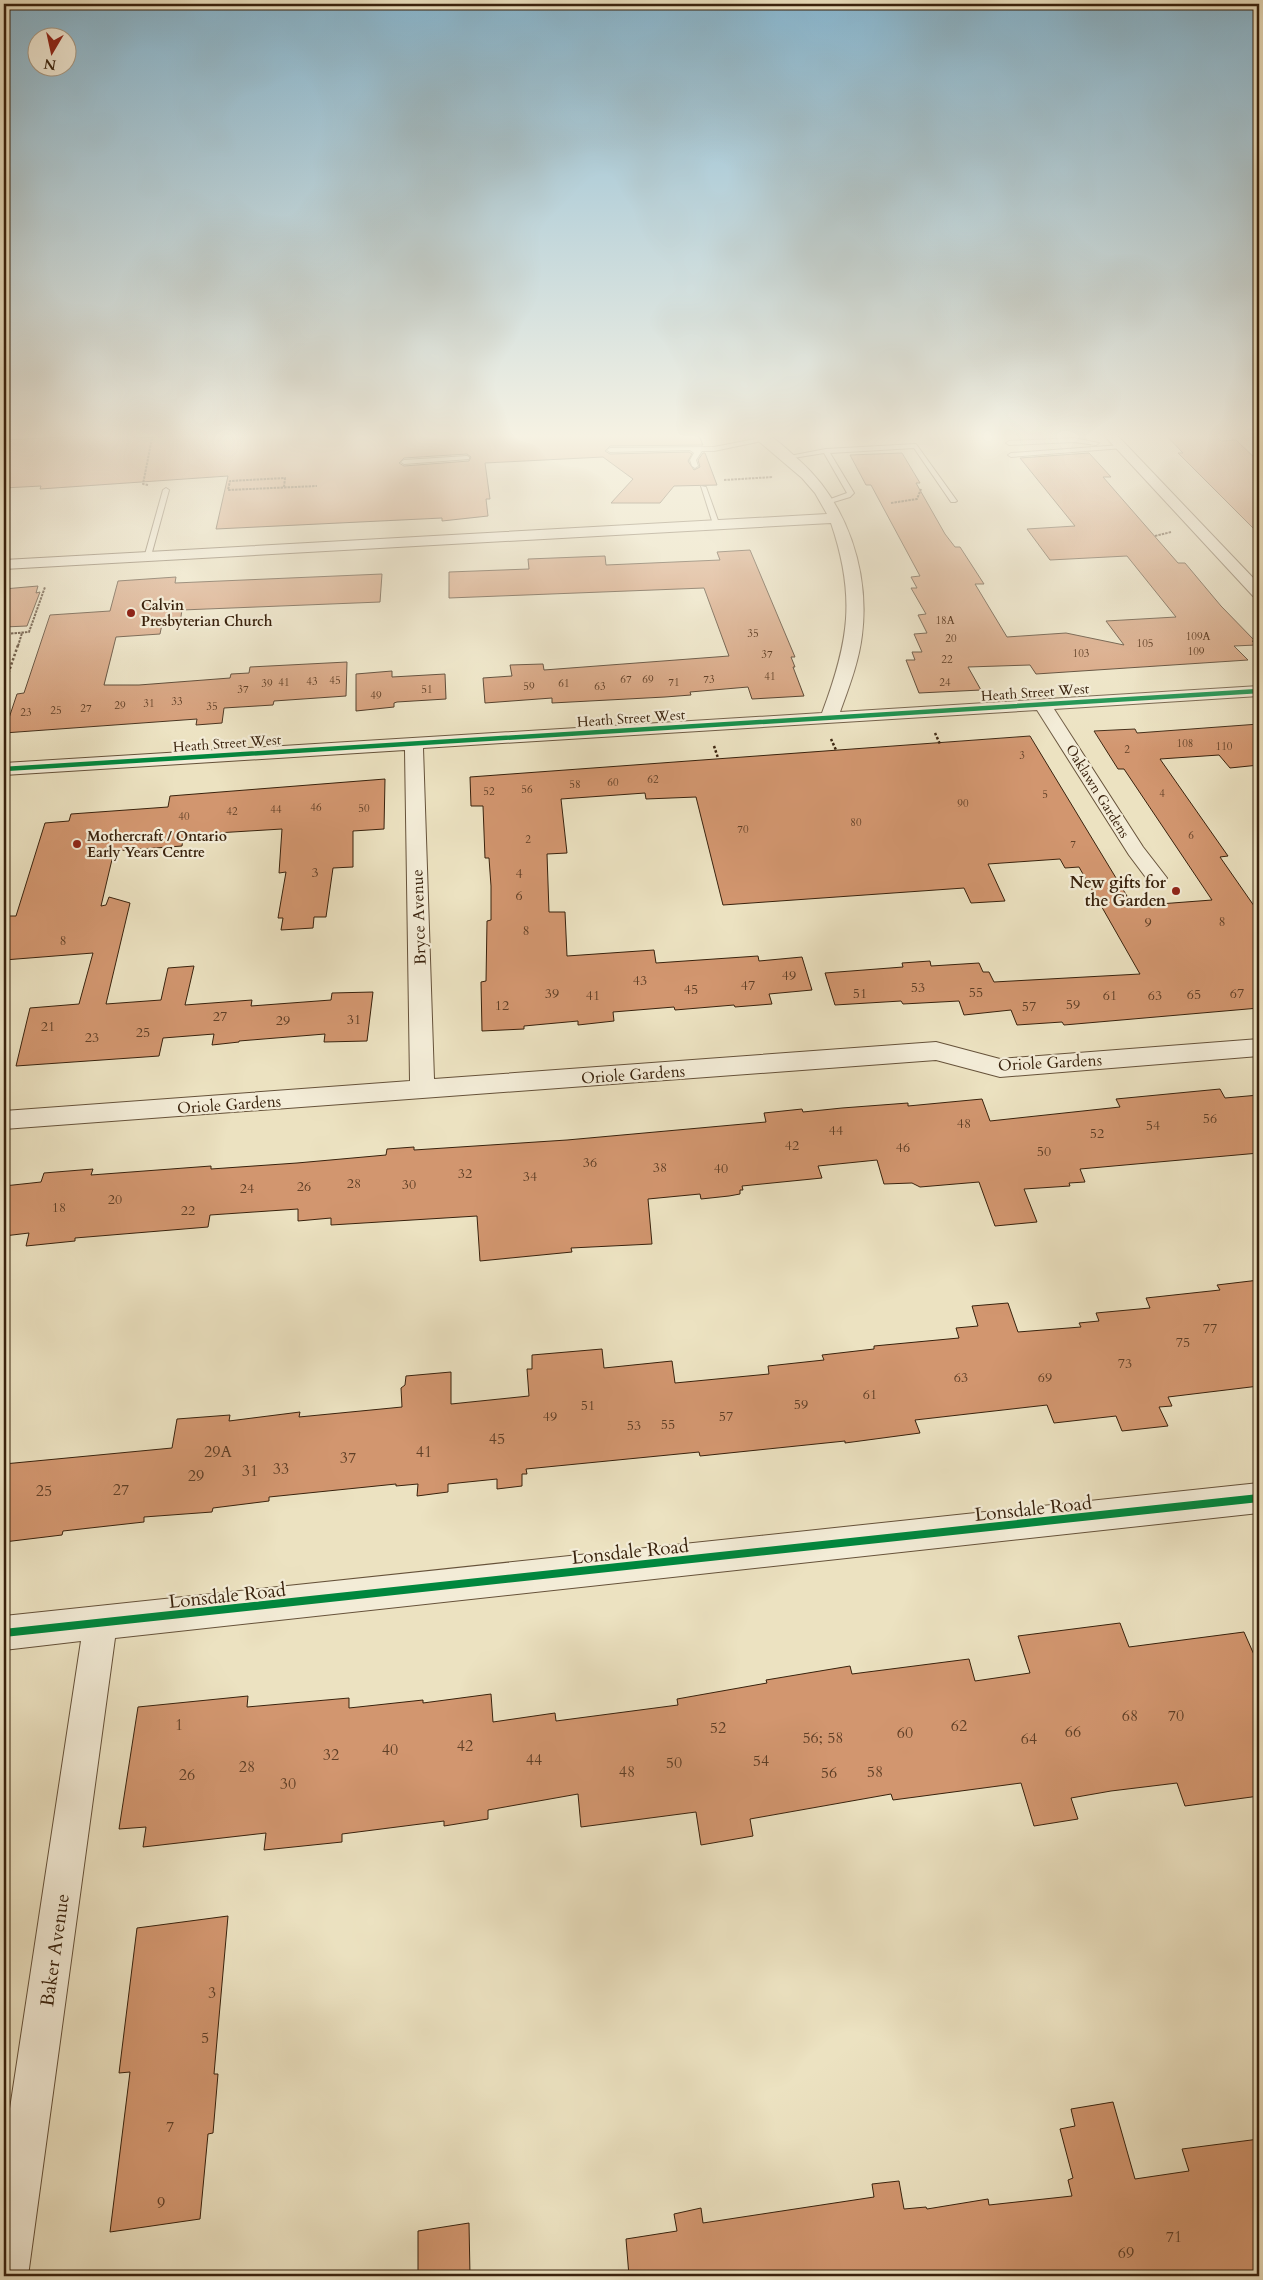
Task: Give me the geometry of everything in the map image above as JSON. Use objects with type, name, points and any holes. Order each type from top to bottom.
[{"type":"street","points":[[4,564],[443,539]]},
{"type":"street","points":[[829,718],[850,653],[856,610],[853,570],[843,539]]},
{"type":"street","points":[[1208,539],[1259,593]]},
{"type":"street","name":"Heath Street West","points":[[4,769],[1259,691]]},
{"type":"street","name":"Oaklawn Gardens","points":[[1042,704],[1136,851],[1157,878]]},
{"type":"street","name":"Bryce Avenue","points":[[414,744],[422,1090]]},
{"type":"street","name":"Oriole Gardens","points":[[4,1120],[936,1051],[1000,1068],[1259,1048]]},
{"type":"street","name":"Lonsdale Road","points":[[4,1633],[1259,1498]]},
{"type":"street","name":"Baker Avenue","points":[[6,2276],[94,1679],[100,1624]]},
{"type":"lane","points":[[147,556],[152,539]]},
{"type":"path","points":[[4,634],[29,632],[45,587]]},
{"type":"path","points":[[4,686],[22,632]]},
{"type":"path","points":[[934,732],[940,744]]},
{"type":"building","points":[[900,539],[949,539],[955,547],[960,547],[984,584],[975,584],[1007,637],[1066,633],[1124,645],[1106,621],[1176,617],[1127,556],[1050,560],[1035,539],[1157,539],[1178,563],[1185,563],[1221,606],[1255,641],[1252,641],[1256,645],[1234,646],[1248,660],[1036,674],[1030,665],[968,667],[981,690],[919,693],[906,660],[915,660],[912,652],[922,652],[914,634],[927,633],[918,615],[926,614],[911,588],[917,588],[911,577],[920,576]]},
{"type":"building","points":[[750,550],[795,657],[791,657],[795,667],[793,667],[804,696],[752,699],[748,687],[690,692],[691,695],[665,697],[552,703],[552,698],[485,703],[483,678],[512,676],[510,665],[543,664],[544,670],[729,656],[704,588],[449,598],[449,572],[529,569],[528,559],[605,556],[606,565],[720,560],[717,552]]},
{"type":"building","points":[[382,574],[380,602],[182,610],[180,623],[162,624],[160,634],[116,637],[104,685],[139,685],[230,678],[231,674],[249,673],[250,667],[347,662],[346,696],[274,701],[273,705],[224,708],[222,723],[196,725],[197,719],[4,733],[17,694],[24,693],[50,615],[110,611],[118,581],[176,577],[175,583]]},
{"type":"building","points":[[38,586],[36,593],[40,592],[27,626],[4,627],[4,589]]},
{"type":"building","points":[[392,671],[392,677],[445,674],[446,699],[397,702],[394,703],[394,707],[356,711],[356,674]]},
{"type":"building","points":[[1259,724],[1259,765],[1230,768],[1219,755],[1160,759],[1228,856],[1220,857],[1259,913],[1259,1008],[1064,1025],[1062,1022],[1017,1025],[1011,1010],[964,1015],[959,1001],[903,1004],[901,1001],[835,1005],[825,973],[903,967],[902,963],[930,961],[931,966],[979,963],[983,972],[989,972],[994,982],[1140,974],[1079,867],[1065,868],[1060,859],[988,864],[1005,901],[971,903],[964,888],[723,905],[696,797],[646,799],[645,793],[561,799],[567,853],[547,854],[549,912],[565,912],[567,956],[654,950],[656,963],[758,956],[759,961],[802,957],[812,990],[769,994],[772,1004],[675,1010],[674,1007],[613,1012],[614,1021],[578,1025],[578,1021],[524,1026],[524,1029],[482,1031],[481,982],[486,981],[487,921],[491,920],[491,886],[489,858],[485,858],[483,806],[471,806],[470,777],[1030,736],[1133,906],[1212,900],[1124,769],[1118,769],[1094,731],[1135,729],[1137,733]]},
{"type":"building","points":[[385,779],[384,829],[353,831],[353,867],[333,868],[326,917],[314,917],[313,928],[281,930],[283,918],[278,918],[286,872],[279,873],[282,829],[200,834],[199,836],[183,838],[182,846],[114,851],[101,906],[106,905],[109,897],[130,903],[106,1004],[161,1000],[168,968],[194,966],[185,1005],[252,1000],[251,1006],[331,1000],[332,993],[373,992],[367,1041],[324,1042],[325,1034],[212,1045],[214,1034],[163,1038],[159,1056],[16,1066],[30,1008],[79,1004],[93,953],[4,960],[4,916],[16,916],[45,823],[69,821],[71,814],[168,807],[170,796]]},
{"type":"building","points":[[1220,1089],[1225,1098],[1259,1095],[1259,1153],[1080,1169],[1085,1182],[1069,1183],[1070,1186],[1024,1189],[1037,1222],[995,1226],[979,1182],[920,1187],[912,1183],[884,1184],[877,1160],[818,1166],[822,1178],[742,1186],[743,1190],[740,1190],[740,1194],[729,1196],[701,1199],[700,1194],[648,1199],[652,1244],[571,1248],[572,1252],[480,1261],[477,1216],[331,1225],[331,1218],[298,1221],[298,1209],[210,1215],[208,1227],[75,1238],[75,1241],[26,1246],[29,1233],[4,1236],[4,1186],[41,1182],[44,1173],[93,1169],[91,1175],[211,1166],[211,1169],[297,1163],[386,1155],[387,1149],[414,1147],[414,1150],[567,1140],[766,1122],[764,1113],[802,1109],[803,1112],[908,1103],[908,1106],[982,1099],[990,1121],[1120,1107],[1116,1099]]},
{"type":"building","points":[[1259,1280],[1259,1386],[1168,1397],[1172,1406],[1159,1407],[1168,1426],[1122,1431],[1116,1416],[1054,1423],[1047,1405],[915,1420],[920,1433],[845,1443],[845,1441],[700,1456],[699,1452],[526,1469],[527,1474],[522,1474],[522,1486],[497,1489],[497,1479],[448,1484],[448,1492],[417,1496],[418,1484],[396,1486],[396,1484],[269,1497],[269,1501],[213,1508],[212,1512],[144,1517],[144,1522],[63,1531],[62,1535],[4,1542],[4,1464],[172,1448],[177,1419],[230,1415],[229,1421],[300,1412],[299,1417],[402,1407],[401,1388],[405,1385],[406,1376],[451,1372],[451,1404],[529,1396],[527,1369],[532,1369],[532,1355],[602,1349],[604,1368],[672,1361],[675,1383],[769,1374],[768,1366],[824,1360],[822,1355],[874,1349],[874,1346],[959,1338],[956,1328],[978,1326],[972,1306],[1008,1303],[1018,1332],[1081,1327],[1079,1323],[1099,1321],[1096,1313],[1150,1308],[1146,1298],[1220,1290],[1217,1285]]},
{"type":"building","points":[[1120,1623],[1129,1647],[1244,1632],[1259,1666],[1259,1796],[1185,1806],[1177,1783],[1111,1791],[1071,1798],[1078,1819],[1034,1826],[1021,1783],[893,1800],[891,1794],[750,1819],[753,1836],[701,1845],[696,1812],[581,1827],[578,1794],[488,1810],[488,1819],[444,1826],[444,1821],[342,1834],[342,1842],[264,1850],[266,1833],[143,1847],[146,1827],[119,1829],[138,1707],[248,1696],[247,1707],[349,1698],[349,1708],[423,1700],[423,1703],[491,1694],[493,1722],[555,1713],[556,1721],[678,1705],[677,1699],[767,1683],[766,1680],[850,1666],[852,1674],[969,1659],[975,1681],[1030,1673],[1018,1636]]},
{"type":"building","points":[[228,1916],[214,2074],[218,2074],[213,2133],[208,2134],[200,2219],[110,2232],[130,2072],[119,2073],[137,1928]]},
{"type":"building","points":[[1113,2102],[1135,2179],[1189,2171],[1182,2149],[1259,2139],[1259,2276],[629,2276],[626,2239],[677,2231],[674,2214],[701,2208],[703,2223],[874,2197],[872,2184],[899,2181],[904,2209],[926,2207],[927,2209],[988,2199],[989,2205],[1072,2196],[1068,2180],[1073,2178],[1060,2129],[1075,2126],[1071,2109]]},
{"type":"building","points":[[469,2223],[470,2276],[418,2276],[418,2231]]},
{"type":"cycle path","points":[[4,769],[1259,691]]},
{"type":"cycle path","points":[[4,1633],[1259,1498]]},
{"type":"place","name":"Calvin Presbyterian Church","points":[[131,613]]},
{"type":"place","name":"Mothercraft / Ontario Early Years Centre","points":[[77,844]]},
{"type":"place","name":"New gifts for the Garden","points":[[1176,891]]}]
